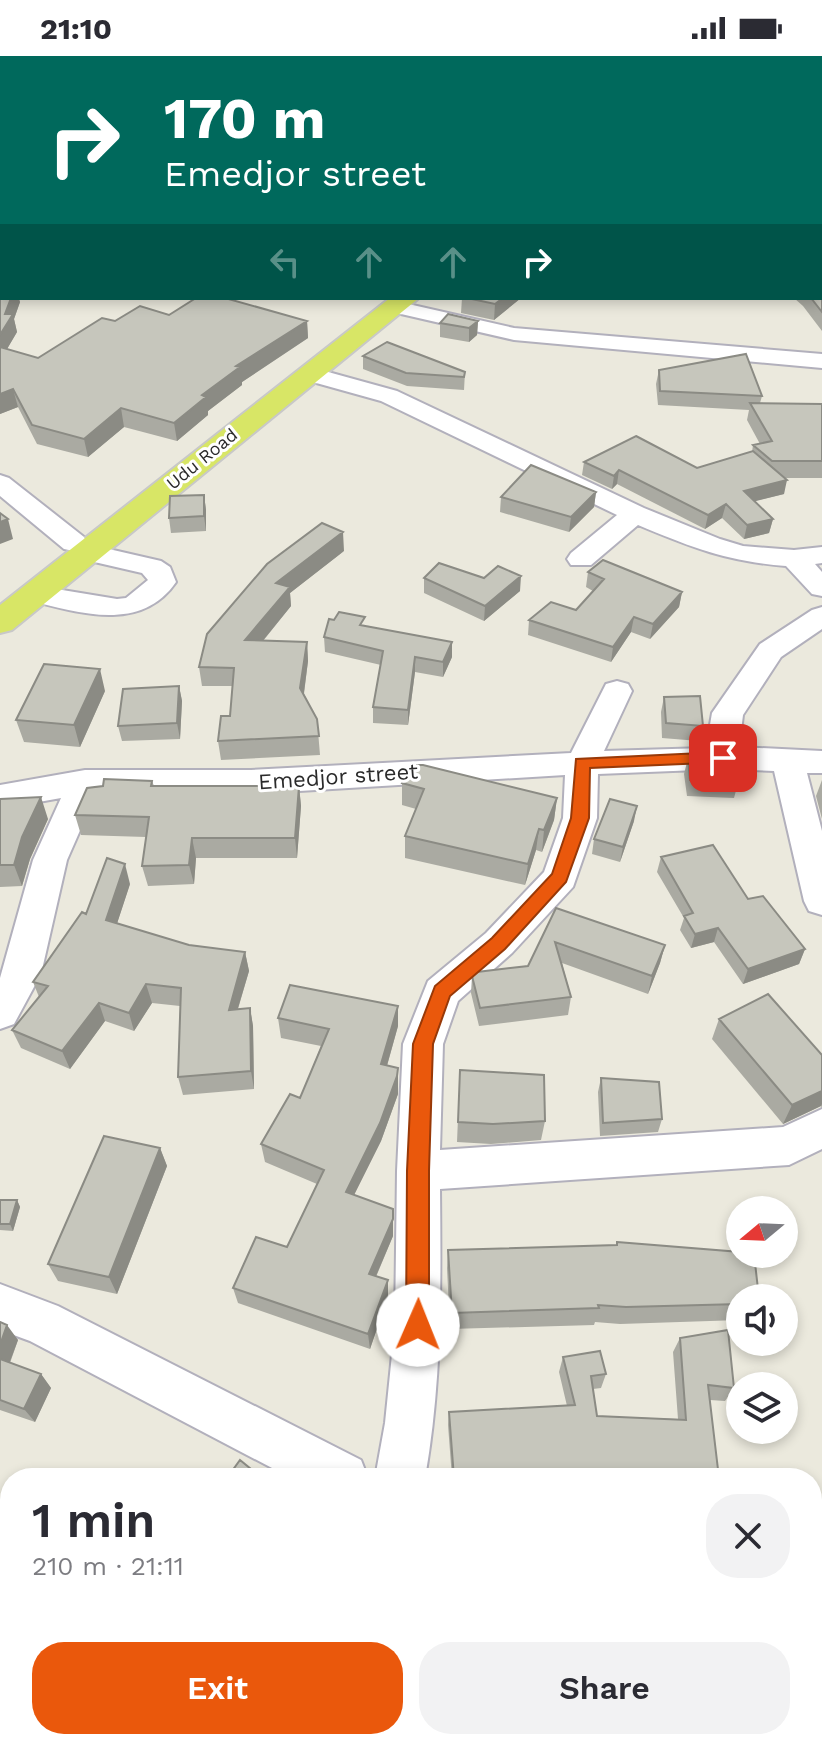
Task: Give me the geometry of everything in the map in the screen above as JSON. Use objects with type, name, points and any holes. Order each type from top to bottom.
[{"type":"main road","name":"Udu Road","points":[[0,600],[80,548],[310,374],[397,301]]},
{"type":"main road","name":"Udu Road","points":[[0,622],[38,594],[80,548],[397,301]]},
{"type":"street","points":[[397,301],[514,334],[822,361]]},
{"type":"street","points":[[310,374],[389,396],[635,514],[710,545],[742,554],[794,558],[822,555]]},
{"type":"street","points":[[0,483],[80,548],[151,567],[160,573],[162,582],[135,605],[117,608],[38,594]]},
{"type":"street","points":[[581,559],[635,514]]},
{"type":"street","points":[[794,558],[822,588]]},
{"type":"street","points":[[723,758],[722,736],[728,713],[770,651],[822,616]]},
{"type":"street","points":[[402,1468],[410,1423],[418,1325],[418,1171],[423,1044],[442,992],[499,943],[560,878],[580,818],[582,763],[617,691]]},
{"type":"street","name":"Emedjor street","points":[[0,797],[85,782],[251,782],[723,758],[822,762]]},
{"type":"street","points":[[788,761],[822,901]]},
{"type":"street","points":[[0,1013],[22,974],[50,860],[85,782]]},
{"type":"street","points":[[418,1171],[789,1146],[822,1127]]},
{"type":"street","points":[[0,1307],[42,1322],[324,1468]]},
{"type":"building","points":[[0,300],[10,300],[5,314],[13,314],[0,335]]},
{"type":"building","points":[[193,300],[232,300],[307,321],[236,366],[240,367],[202,395],[206,397],[174,423],[121,408],[84,439],[32,425],[13,389],[0,394],[0,347],[38,358],[102,318],[115,321],[140,306],[169,315]]},
{"type":"building","points":[[476,300],[500,300],[495,304]]},
{"type":"building","points":[[813,300],[822,300],[822,312]]},
{"type":"building","points":[[448,314],[478,321],[469,328],[440,323]]},
{"type":"building","points":[[387,342],[465,372],[464,377],[406,373],[363,356]]},
{"type":"building","points":[[746,354],[762,396],[660,391],[659,370]]},
{"type":"building","points":[[750,403],[822,404],[822,461],[772,461],[753,445],[772,441]]},
{"type":"building","points":[[636,436],[697,468],[753,451],[787,480],[744,491],[773,519],[747,525],[726,504],[708,515],[619,470],[614,476],[584,462]]},
{"type":"building","points":[[531,465],[596,492],[571,517],[501,497]]},
{"type":"building","points":[[204,495],[204,516],[169,518],[170,496]]},
{"type":"building","points":[[322,523],[343,532],[276,583],[290,587],[245,640],[307,642],[300,688],[317,719],[319,736],[218,741],[221,716],[230,716],[234,668],[199,667],[207,634],[267,564]]},
{"type":"building","points":[[603,560],[682,592],[653,624],[634,617],[613,647],[529,620],[551,602],[576,610],[604,579],[588,572]]},
{"type":"building","points":[[439,563],[484,578],[498,566],[521,576],[485,606],[424,578]]},
{"type":"building","points":[[339,612],[365,617],[360,625],[452,642],[443,662],[415,657],[408,710],[373,707],[383,651],[324,637],[329,619],[334,620]]},
{"type":"building","points":[[44,664],[100,669],[74,725],[16,720]]},
{"type":"building","points":[[179,686],[177,723],[118,726],[123,689]]},
{"type":"building","points":[[700,696],[703,726],[666,723],[664,697]]},
{"type":"building","points":[[688,758],[735,759],[738,783],[690,780]]},
{"type":"building","points":[[411,765],[423,765],[557,798],[544,830],[539,829],[528,864],[405,836],[424,789],[402,783]]},
{"type":"building","points":[[104,779],[152,781],[151,786],[299,786],[295,838],[192,838],[189,865],[142,866],[149,817],[75,815],[87,788],[103,786]]},
{"type":"building","points":[[41,797],[22,837],[14,865],[0,865],[0,799]]},
{"type":"building","points":[[610,799],[637,806],[623,847],[594,839]]},
{"type":"building","points":[[713,845],[748,899],[763,896],[805,949],[748,969],[718,928],[695,934],[684,916],[693,913],[661,857]]},
{"type":"building","points":[[107,858],[125,864],[106,920],[189,945],[245,952],[229,1010],[250,1008],[251,1071],[178,1077],[181,988],[146,984],[129,1013],[99,1003],[62,1051],[12,1030],[48,986],[33,982],[82,912],[86,914]]},
{"type":"building","points":[[556,908],[665,945],[652,976],[555,942],[571,997],[480,1008],[472,976],[477,972],[528,966]]},
{"type":"building","points":[[290,985],[398,1006],[381,1064],[398,1068],[397,1076],[380,1123],[346,1192],[393,1209],[393,1219],[369,1274],[388,1280],[368,1334],[233,1288],[256,1237],[287,1247],[324,1170],[261,1144],[290,1094],[300,1098],[329,1029],[278,1018]]},
{"type":"building","points":[[768,994],[822,1055],[822,1091],[792,1105],[719,1019]]},
{"type":"building","points":[[460,1070],[544,1075],[545,1121],[493,1124],[458,1122]]},
{"type":"building","points":[[601,1078],[659,1082],[662,1119],[603,1123]]},
{"type":"building","points":[[104,1136],[160,1148],[109,1277],[48,1264]]},
{"type":"building","points":[[0,1200],[17,1200],[10,1224],[0,1224]]},
{"type":"building","points":[[617,1242],[726,1251],[726,1268],[756,1268],[757,1284],[726,1284],[726,1304],[598,1305],[599,1308],[452,1313],[448,1250],[617,1245]]},
{"type":"building","points":[[0,1322],[7,1325],[0,1345]]},
{"type":"building","points":[[726,1330],[726,1356],[731,1356],[732,1372],[726,1372],[726,1387],[708,1385],[718,1468],[453,1468],[449,1412],[575,1405],[563,1357],[600,1351],[606,1374],[591,1376],[597,1416],[686,1420],[680,1338]]},
{"type":"building","points":[[0,1359],[41,1374],[24,1409],[0,1400]]},
{"type":"building","points":[[240,1460],[250,1468],[234,1468]]},
{"type":"route","points":[[418,1325],[418,1171],[423,1044],[442,992],[499,943],[560,878],[580,818],[582,763],[723,758]]}]
